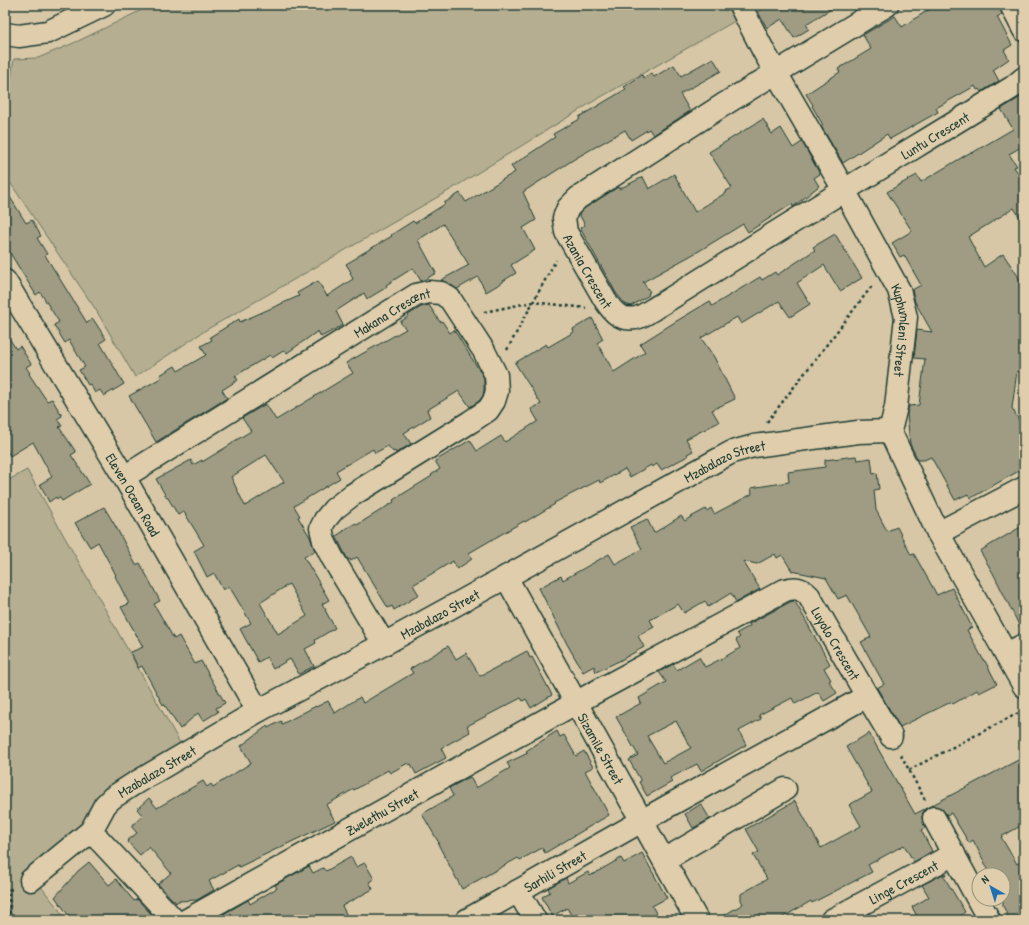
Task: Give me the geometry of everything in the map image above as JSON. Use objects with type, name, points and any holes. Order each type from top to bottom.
[{"type":"street","points":[[5,34],[19,36],[48,32],[104,5]]},
{"type":"street","name":"Kuphumleni Street","points":[[740,5],[764,52],[900,290],[906,317],[896,407],[890,431]]},
{"type":"street","points":[[776,72],[887,5]]},
{"type":"street","points":[[1011,5],[1024,30]]},
{"type":"street","name":"Azania Crescent","points":[[776,72],[578,198],[568,208],[564,218],[566,232],[605,300],[611,309],[619,316],[627,319],[638,318],[844,190]]},
{"type":"street","name":"Luntu Crescent","points":[[844,190],[1007,91],[1024,78]]},
{"type":"street","name":"Eleven Ocean Road","points":[[5,281],[124,477],[258,711]]},
{"type":"street","name":"Makana Crescent","points":[[124,477],[416,295],[429,292],[441,293],[450,298],[484,351],[496,375],[497,391],[494,402],[488,410],[470,422],[352,495],[334,509],[325,520],[321,528],[324,541],[332,557],[384,644]]},
{"type":"street","points":[[890,431],[938,533],[1015,649],[1024,686]]},
{"type":"street","name":"Mzabalazo Street","points":[[31,880],[91,831],[105,805],[112,798],[258,711],[384,644],[732,452],[754,446],[858,432],[890,431]]},
{"type":"street","points":[[938,533],[1024,488]]},
{"type":"street","name":"Sizamile Street","points":[[506,577],[697,920]]},
{"type":"street","name":"Luyolo Crescent","points":[[577,703],[785,590],[792,588],[804,592],[809,596],[868,696],[642,821]]},
{"type":"street","points":[[868,696],[891,736]]},
{"type":"street","name":"Zwelethu Street","points":[[187,920],[577,703]]},
{"type":"street","points":[[664,860],[785,789]]},
{"type":"street","name":"Linge Crescent","points":[[934,818],[989,920]]},
{"type":"street","name":"Sarhili Street","points":[[467,920],[642,821]]},
{"type":"street","points":[[91,831],[174,920]]},
{"type":"street","name":"Linge Crescent","points":[[832,920],[954,854]]},
{"type":"street","points":[[518,891],[535,920]]},
{"type":"path","points":[[507,350],[560,254]]},
{"type":"path","points":[[754,446],[769,419],[874,284],[891,274]]},
{"type":"path","points":[[462,318],[472,314],[533,302],[588,308],[605,300]]},
{"type":"path","points":[[909,770],[1024,710]]},
{"type":"path","points":[[891,736],[934,818]]},
{"type":"path","points":[[9,890],[31,880]]},
{"type":"path","points":[[5,886],[9,890],[10,920]]},
{"type":"shaded area","points":[[152,5],[729,5],[735,21],[594,101],[450,190],[206,330],[135,377],[96,310],[5,175],[5,115],[14,59],[38,58],[76,42]]},
{"type":"shaded area","points":[[27,470],[184,750],[96,813],[32,875],[67,920],[5,920],[5,482]]},
{"type":"building","points":[[768,5],[838,5],[806,24],[809,29],[794,38],[782,19],[767,28],[758,12]]},
{"type":"building","points":[[936,5],[999,5],[1002,14],[997,17],[1012,45],[1004,50],[1009,59],[993,70],[999,81],[981,92],[979,89],[977,90],[975,86],[936,108],[938,112],[890,139],[887,134],[843,163],[821,126],[823,125],[806,94],[840,72],[838,69],[871,49],[863,35],[895,16],[902,27]]},
{"type":"building","points":[[713,58],[721,71],[680,94],[690,111],[653,135],[649,129],[631,140],[625,130],[576,158],[523,192],[536,220],[523,228],[535,250],[511,265],[516,273],[503,282],[486,292],[478,277],[457,289],[441,280],[469,265],[443,224],[418,240],[436,273],[421,281],[413,268],[386,285],[387,287],[367,299],[364,293],[336,311],[343,325],[321,337],[318,331],[287,353],[285,350],[272,358],[270,355],[235,376],[238,380],[222,390],[227,398],[156,442],[129,396],[161,378],[160,375],[175,366],[178,371],[206,355],[201,346],[212,340],[210,337],[239,319],[240,322],[299,296],[297,293],[318,281],[327,296],[353,279],[346,264],[392,236],[391,235],[413,221],[415,223],[460,193],[466,202],[515,172],[511,166],[555,137],[553,134],[580,119],[579,117],[626,89],[624,87],[642,75],[644,78],[651,73],[654,77],[674,65],[681,76]]},
{"type":"building","points":[[1024,95],[1024,148],[1023,146],[1009,154],[1017,166],[1014,167],[1024,182],[1024,224],[1014,208],[968,237],[984,267],[1003,254],[1018,276],[1024,293],[1024,372],[1017,371],[1012,408],[1024,429],[1024,468],[971,498],[968,494],[955,500],[931,457],[924,460],[918,460],[910,444],[907,414],[909,406],[919,405],[925,359],[914,358],[917,330],[932,332],[915,302],[912,290],[921,285],[904,255],[900,257],[892,243],[912,231],[887,192],[917,175],[921,182],[1013,129],[1001,109]]},
{"type":"building","points":[[763,119],[772,134],[781,128],[793,148],[802,142],[820,174],[814,178],[819,186],[793,207],[792,204],[748,232],[743,224],[699,251],[643,282],[650,292],[648,293],[649,295],[631,306],[625,304],[616,293],[580,228],[585,225],[579,214],[585,208],[618,187],[619,189],[643,177],[649,189],[674,174],[695,212],[732,188],[709,152]]},
{"type":"building","points":[[5,189],[26,223],[32,220],[41,236],[37,238],[47,254],[45,255],[87,323],[93,319],[106,339],[100,343],[124,384],[104,396],[100,390],[95,393],[90,384],[88,385],[79,370],[85,367],[69,340],[65,343],[54,325],[59,322],[40,292],[36,295],[5,245]]},
{"type":"building","points":[[835,234],[862,278],[840,291],[824,265],[797,283],[810,304],[790,317],[779,301],[741,324],[737,317],[701,338],[714,357],[735,399],[712,410],[719,422],[686,439],[693,451],[687,454],[688,456],[661,470],[657,464],[652,467],[651,465],[630,477],[625,469],[600,483],[599,480],[554,503],[555,504],[525,522],[524,521],[469,553],[472,559],[457,569],[453,561],[413,585],[419,595],[394,610],[392,606],[388,608],[357,557],[351,561],[350,559],[348,560],[336,536],[344,531],[343,530],[356,523],[357,525],[394,502],[393,500],[432,476],[431,475],[440,469],[435,461],[470,440],[477,451],[501,436],[505,442],[538,421],[531,409],[541,404],[515,363],[546,344],[548,347],[574,332],[573,329],[592,318],[603,339],[597,343],[614,372],[645,352],[640,344],[675,322],[710,301],[712,306],[760,277],[762,280],[775,272],[777,275],[815,250],[813,247]]},
{"type":"building","points":[[429,305],[440,322],[442,321],[450,333],[454,330],[484,378],[483,396],[479,401],[470,407],[459,391],[427,410],[430,417],[404,433],[411,444],[396,453],[395,451],[393,452],[388,446],[375,453],[373,449],[336,471],[340,478],[294,506],[300,516],[298,517],[310,537],[315,551],[304,557],[329,600],[322,604],[335,628],[315,640],[316,643],[305,649],[314,666],[299,674],[290,659],[273,669],[267,657],[258,662],[240,629],[251,623],[229,586],[223,590],[214,573],[207,577],[194,551],[204,545],[184,512],[178,515],[156,479],[191,460],[193,465],[202,460],[202,462],[251,431],[242,418],[266,404],[276,420],[353,373],[346,363],[406,329],[400,322],[421,307]],"holes":[[[266,455],[284,482],[245,506],[231,477]],[[289,584],[307,616],[278,634],[260,603]]]},
{"type":"building","points":[[5,332],[16,349],[20,346],[31,364],[26,367],[30,373],[29,374],[47,401],[52,399],[62,416],[57,419],[62,426],[59,427],[76,452],[71,455],[90,484],[62,501],[59,497],[57,499],[56,497],[49,502],[40,484],[52,477],[33,442],[10,456],[5,447]]},
{"type":"building","points":[[856,456],[857,460],[871,458],[873,474],[877,473],[879,489],[874,490],[876,510],[887,531],[897,527],[911,555],[914,554],[937,595],[952,588],[972,627],[967,630],[997,684],[979,693],[977,690],[953,704],[951,702],[900,727],[877,688],[884,684],[861,642],[871,637],[847,595],[838,599],[826,578],[792,571],[782,555],[777,558],[775,554],[757,564],[743,561],[760,589],[736,602],[731,593],[708,607],[705,601],[684,613],[678,604],[650,620],[654,627],[638,636],[644,647],[596,672],[594,666],[583,672],[539,588],[561,576],[563,580],[609,554],[615,564],[642,549],[630,527],[647,519],[654,533],[681,516],[685,521],[706,509],[707,511],[711,508],[714,514],[752,494],[751,488],[789,482],[788,472],[825,467],[825,460]]},
{"type":"building","points":[[104,507],[136,565],[140,563],[160,601],[154,604],[174,639],[179,636],[195,664],[201,661],[225,703],[216,708],[218,712],[203,721],[198,713],[180,729],[164,704],[163,705],[142,666],[138,668],[131,652],[143,647],[121,607],[129,604],[115,576],[116,575],[98,542],[90,547],[75,523]]},
{"type":"building","points":[[1024,525],[1023,633],[993,573],[980,551]]},
{"type":"building","points":[[793,601],[797,605],[830,664],[824,668],[831,680],[829,681],[837,693],[824,701],[818,692],[795,704],[792,698],[759,715],[761,719],[739,731],[746,745],[701,771],[697,764],[670,778],[672,782],[647,796],[639,782],[641,781],[629,760],[638,755],[616,717],[641,703],[639,698],[666,682],[659,672],[673,664],[677,670],[699,657],[705,667],[723,658],[740,648],[736,640],[740,637],[737,633],[750,626],[749,624]],"holes":[[[676,721],[691,748],[663,763],[647,736]]]},
{"type":"building","points":[[448,646],[456,659],[466,653],[480,676],[527,651],[530,658],[532,657],[552,695],[531,708],[526,699],[523,701],[521,698],[467,726],[470,732],[441,748],[446,758],[416,774],[411,764],[409,765],[408,763],[390,773],[388,770],[326,805],[335,821],[239,867],[238,865],[209,881],[214,890],[197,900],[178,901],[176,903],[158,884],[171,873],[149,847],[140,855],[127,841],[137,833],[131,826],[143,816],[137,809],[149,798],[157,808],[203,781],[207,787],[211,784],[213,787],[251,763],[241,746],[267,726],[268,728],[281,721],[282,724],[328,701],[335,713],[360,697],[363,703],[413,673],[410,669]]},
{"type":"building","points":[[557,731],[560,737],[564,735],[576,756],[584,751],[593,767],[585,771],[609,815],[545,853],[542,848],[520,860],[518,858],[462,889],[438,844],[439,843],[422,814],[453,796],[449,788],[470,777],[476,788],[510,768],[507,763],[528,753],[526,751]]},
{"type":"building","points":[[869,733],[915,814],[928,807],[923,812],[922,818],[925,828],[921,830],[932,851],[914,862],[904,845],[868,865],[872,872],[812,903],[811,901],[778,920],[716,920],[743,904],[741,894],[767,879],[753,855],[759,852],[746,829],[795,801],[821,848],[861,826],[849,805],[872,792],[846,747]]},
{"type":"building","points":[[1024,757],[1024,824],[1001,837],[1017,864],[1024,860],[1024,920],[1010,920],[1004,907],[1011,907],[1011,867],[987,867],[973,840],[969,843],[951,813],[947,815],[941,808],[934,806],[929,807]]},
{"type":"building","points":[[701,804],[710,819],[693,828],[685,814]]},
{"type":"building","points":[[642,853],[667,898],[652,906],[660,920],[574,920],[567,908],[552,916],[542,897],[550,892],[548,888],[566,878],[568,883],[588,872],[590,876],[621,858],[624,863]]},
{"type":"building","points":[[351,857],[356,867],[365,863],[374,879],[369,882],[373,889],[342,906],[349,920],[213,920],[248,900],[250,904],[277,888],[275,885],[309,866],[313,873],[323,868],[326,871]]},
{"type":"building","points":[[89,862],[109,885],[116,879],[134,901],[137,899],[155,918],[153,920],[72,920],[55,897],[78,871]]},
{"type":"building","points":[[945,873],[946,875],[943,875],[965,912],[961,915],[964,920],[919,920],[912,907],[929,897],[922,885]]}]
